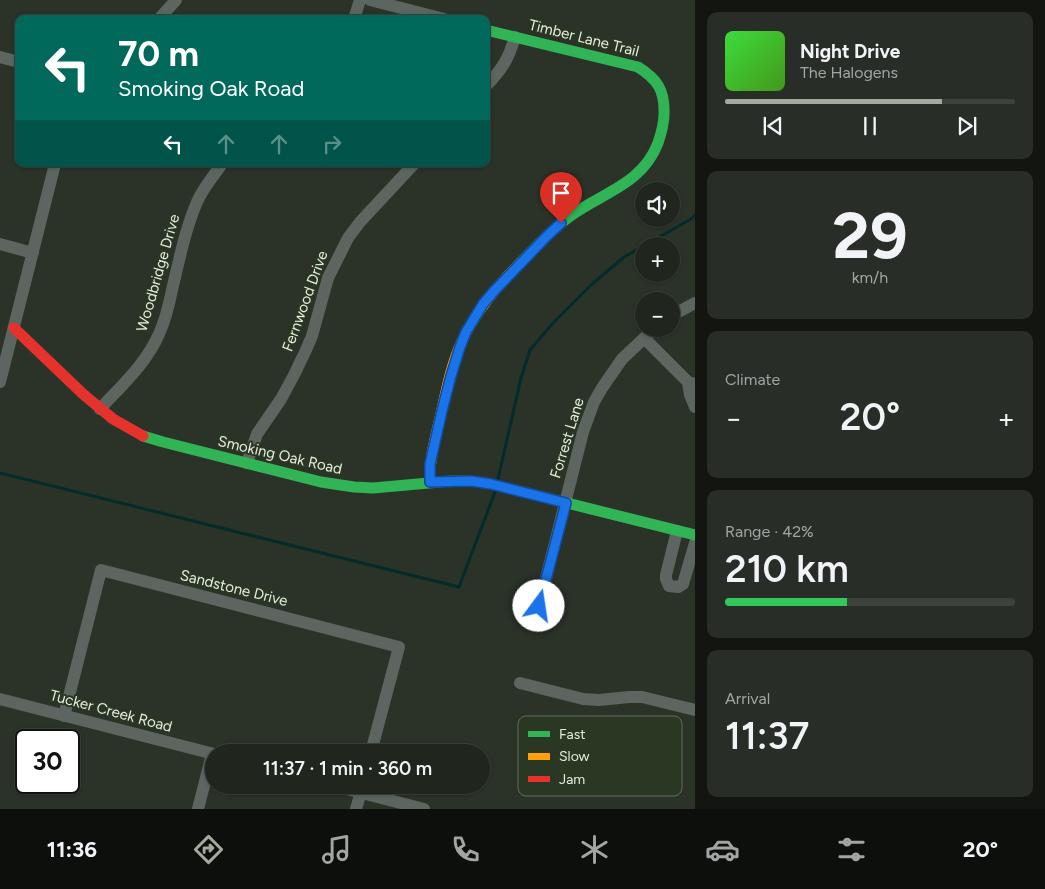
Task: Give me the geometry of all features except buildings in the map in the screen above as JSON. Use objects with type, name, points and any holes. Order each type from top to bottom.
[{"type":"street","points":[[163,15],[176,0]]},
{"type":"street","points":[[355,15],[360,0]]},
{"type":"street","points":[[370,0],[428,15]]},
{"type":"street","name":"Timber Lane Trail","points":[[430,482],[430,464],[451,376],[466,332],[483,304],[561,223],[588,204],[628,182],[644,168],[650,161],[663,122],[663,95],[656,82],[644,71],[630,65],[490,31]]},
{"type":"street","points":[[490,81],[504,65],[510,54],[515,37]]},
{"type":"street","points":[[0,57],[15,61]]},
{"type":"street","points":[[0,382],[54,167]]},
{"type":"street","name":"Woodbridge Drive","points":[[100,409],[138,368],[159,335],[169,305],[185,235],[192,215],[203,190],[220,167]]},
{"type":"street","name":"Fernwood Drive","points":[[247,463],[257,434],[280,399],[306,350],[312,336],[328,278],[348,238],[360,222],[411,167]]},
{"type":"street","points":[[0,244],[32,252]]},
{"type":"street","points":[[680,311],[695,303]]},
{"type":"street","name":"Smoking Oak Road","points":[[14,328],[113,419],[144,436],[163,442],[321,482],[354,487],[374,488],[430,482],[471,481],[491,484],[695,536]]},
{"type":"street","points":[[644,338],[691,383],[690,395],[695,407]]},
{"type":"street","name":"Forrest Lane","points":[[539,606],[583,432],[594,402],[622,359],[644,338]]},
{"type":"street","points":[[677,531],[666,576],[669,586],[678,587],[684,584],[695,543]]},
{"type":"street","name":"Sandstone Drive","points":[[64,716],[101,570],[399,647],[373,744]]},
{"type":"street","points":[[520,683],[583,699],[599,700],[628,696],[642,697],[695,710]]},
{"type":"street","name":"Tucker Creek Road","points":[[0,699],[205,752]]},
{"type":"street","points":[[198,809],[205,783]]},
{"type":"street","points":[[356,809],[360,794]]},
{"type":"street","points":[[378,794],[424,809]]},
{"type":"waterway","points":[[498,479],[521,378],[530,350],[553,323],[591,285],[624,257],[695,215]]},
{"type":"waterway","points":[[0,473],[459,587],[495,492]]},
{"type":"traffic: fast","points":[[490,31],[638,67],[655,81],[663,98],[664,118],[658,143],[642,169],[620,187],[562,222],[521,262]]},
{"type":"traffic: fast","points":[[143,436],[321,482],[354,487],[373,488],[451,481],[491,484],[695,535]]},
{"type":"traffic: slow","points":[[430,482],[430,465],[434,442],[458,350],[481,309],[496,289],[521,262]]},
{"type":"traffic: jam","points":[[14,328],[83,394],[113,419],[143,436]]},
{"type":"route","points":[[539,606],[566,503],[491,484],[471,481],[430,482],[430,464],[451,376],[466,332],[483,304],[495,290],[561,223]]}]
